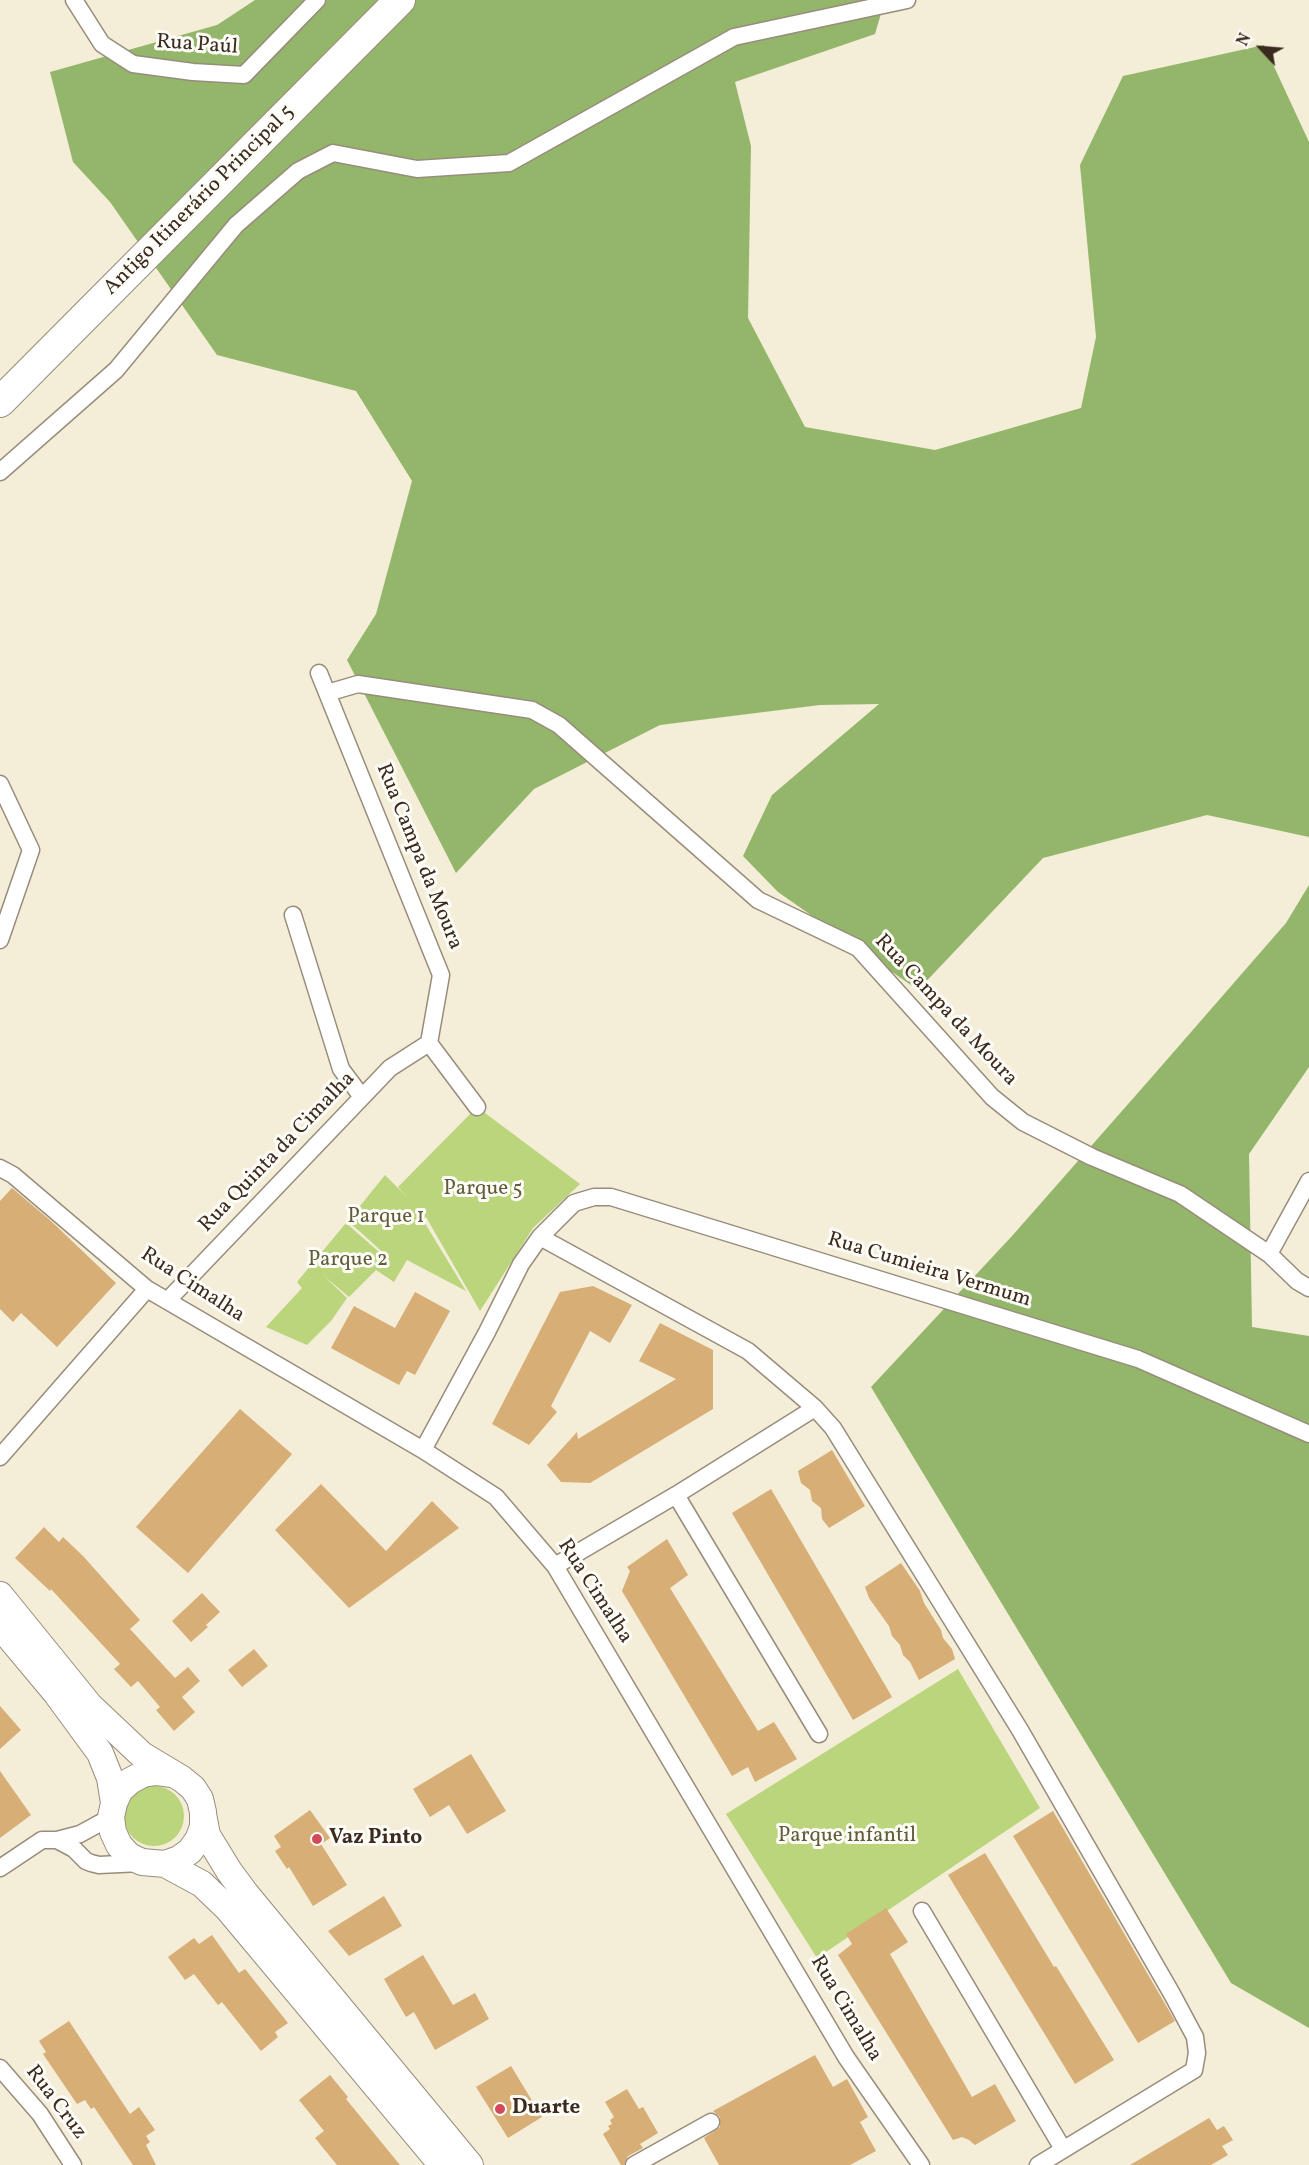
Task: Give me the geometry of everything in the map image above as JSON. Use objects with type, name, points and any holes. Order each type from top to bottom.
[{"type":"highway","name":"Antigo Itinerário Principal 5","points":[[0,402],[400,0]]},
{"type":"main road","points":[[0,1594],[90,1706],[142,1755],[193,1788],[200,1799],[207,1835],[240,1886],[470,2165]]},
{"type":"main road","points":[[0,1626],[56,1693],[100,1753],[110,1778],[113,1832],[119,1845],[129,1856],[154,1863],[202,1884],[228,1908],[442,2165]]},
{"type":"main road","points":[[112,1810],[120,1790],[130,1780],[142,1774],[156,1772],[170,1774]]},
{"type":"main road","points":[[154,1863],[184,1855],[198,1840],[203,1827],[203,1812]]},
{"type":"street","name":"Rua Paúl","points":[[74,0],[102,44],[133,64],[193,72],[244,75],[317,0]]},
{"type":"street","points":[[0,472],[116,370],[236,225],[298,171],[333,153],[417,169],[509,163],[734,37],[907,0]]},
{"type":"street","name":"Rua Campa da Moura","points":[[319,673],[441,975],[429,1043]]},
{"type":"street","name":"Rua Campa da Moura","points":[[327,693],[358,684],[532,710],[559,725],[758,900],[858,948],[992,1097],[1023,1122],[1092,1157],[1180,1194],[1269,1254],[1297,1281],[1309,1288]]},
{"type":"street","points":[[0,784],[31,850],[0,940]]},
{"type":"street","points":[[293,915],[341,1069],[362,1097]]},
{"type":"street","points":[[429,1043],[477,1107]]},
{"type":"street","name":"Rua Quinta da Cimalha","points":[[167,1301],[390,1068],[429,1043]]},
{"type":"street","name":"Rua Cimalha","points":[[0,1168],[13,1175],[147,1290],[423,1450],[496,1497],[555,1566],[846,2057],[921,2165]]},
{"type":"street","points":[[1269,1254],[1309,1181]]},
{"type":"street","name":"Rua Cumieira Vermum","points":[[423,1450],[521,1264],[540,1238],[574,1203],[594,1197],[611,1197],[1138,1359],[1309,1434]]},
{"type":"street","points":[[540,1238],[748,1351],[815,1408],[833,1428],[1020,1730],[1195,2037],[1197,2054],[1194,2070],[1038,2165]]},
{"type":"street","points":[[0,1456],[147,1290]]},
{"type":"street","points":[[555,1566],[676,1495],[815,1408]]},
{"type":"street","points":[[676,1495],[819,1734]]},
{"type":"street","points":[[0,1868],[42,1840],[57,1840],[80,1834],[112,1810]]},
{"type":"street","points":[[57,1840],[77,1851],[86,1861],[99,1865],[154,1863]]},
{"type":"street","points":[[922,1911],[1063,2149]]},
{"type":"street","name":"Rua Cruz","points":[[0,2068],[40,2114],[73,2165]]},
{"type":"street","points":[[634,2165],[711,2122]]},
{"type":"green space","points":[[255,0],[885,0],[875,34],[735,82],[751,146],[748,318],[805,427],[935,450],[1081,408],[1096,337],[1080,165],[1123,76],[1264,45],[1309,142],[1309,837],[1207,815],[1043,858],[918,990],[778,892],[743,856],[772,795],[879,704],[820,705],[660,725],[534,789],[456,873],[347,660],[376,614],[412,481],[356,391],[217,355],[110,202],[73,162],[50,72],[217,25]]},
{"type":"green space","points":[[1309,885],[1309,1067],[1249,1154],[1252,1327],[1309,1336],[1309,2028],[1231,1983],[871,1387],[1012,1236],[1151,1078],[1286,923]]},
{"type":"green space","name":"Parque 5","points":[[477,1107],[580,1184],[533,1228],[480,1311],[426,1217],[423,1220],[466,1291],[407,1260],[394,1282],[376,1270],[349,1297],[323,1275],[347,1298],[331,1321],[307,1345],[266,1327],[302,1288],[297,1282],[346,1223],[387,1259],[388,1257],[348,1221],[385,1175],[408,1198],[398,1187]]},
{"type":"green space","name":"Parque infantil","points":[[958,1669],[1040,1808],[817,1958],[726,1814]]},
{"type":"green space","points":[[154,1786],[175,1795],[184,1816],[175,1837],[154,1846],[133,1837],[124,1816],[133,1795]]},
{"type":"building","points":[[12,1188],[51,1221],[116,1283],[57,1347],[21,1313],[13,1322],[0,1309],[0,1201]]},
{"type":"building","points":[[593,1286],[632,1305],[610,1343],[590,1331],[551,1406],[557,1412],[529,1445],[492,1424],[560,1292]]},
{"type":"building","points":[[415,1292],[450,1311],[415,1375],[407,1371],[399,1385],[331,1348],[354,1306],[395,1328]]},
{"type":"building","points":[[660,1323],[713,1350],[713,1409],[590,1483],[561,1482],[547,1465],[577,1432],[578,1439],[676,1379],[639,1361]]},
{"type":"building","points":[[240,1409],[292,1454],[188,1573],[136,1527]]},
{"type":"building","points":[[832,1450],[865,1506],[829,1528],[822,1519],[821,1508],[812,1501],[810,1490],[801,1483],[798,1471]]},
{"type":"building","points":[[321,1484],[386,1551],[432,1501],[459,1528],[349,1608],[275,1530]]},
{"type":"building","points":[[771,1489],[892,1697],[853,1720],[732,1513]]},
{"type":"building","points":[[44,1527],[59,1542],[63,1537],[83,1556],[140,1620],[130,1629],[175,1678],[188,1667],[200,1681],[182,1697],[195,1712],[174,1731],[156,1710],[160,1707],[138,1681],[131,1687],[114,1669],[120,1664],[51,1589],[50,1591],[15,1558]]},
{"type":"building","points":[[667,1539],[688,1575],[670,1588],[758,1731],[774,1722],[797,1759],[755,1782],[748,1767],[732,1776],[622,1591],[630,1571],[627,1567]]},
{"type":"building","points":[[901,1563],[920,1591],[924,1603],[941,1630],[943,1638],[952,1649],[955,1659],[919,1680],[910,1662],[903,1655],[900,1645],[892,1636],[889,1626],[869,1598],[865,1587]]},
{"type":"building","points":[[202,1593],[220,1612],[191,1642],[172,1621]]},
{"type":"building","points":[[254,1649],[268,1666],[242,1687],[228,1670]]},
{"type":"building","points":[[0,1706],[21,1730],[0,1749]]},
{"type":"building","points":[[471,1754],[506,1811],[467,1834],[449,1805],[430,1817],[413,1789]]},
{"type":"building","points":[[0,1771],[31,1815],[0,1838]]},
{"type":"building","points":[[310,1810],[330,1838],[321,1844],[347,1885],[313,1906],[289,1867],[287,1869],[275,1851],[281,1847],[274,1836]]},
{"type":"building","points":[[1053,1811],[1175,2021],[1138,2043],[1013,1836]]},
{"type":"building","points":[[985,1853],[1114,2060],[1075,2084],[948,1875]]},
{"type":"building","points":[[384,1896],[402,1926],[349,1956],[328,1931]]},
{"type":"building","points":[[886,1908],[908,1942],[890,1954],[972,2097],[995,2084],[1016,2121],[975,2145],[962,2137],[953,2140],[838,1955],[852,1944],[846,1934]]},
{"type":"building","points":[[212,1935],[239,1973],[245,1969],[288,2023],[275,2032],[278,2037],[261,2051],[222,2002],[218,2005],[194,1974],[185,1980],[168,1957],[194,1938],[199,1944]]},
{"type":"building","points":[[423,1955],[453,2005],[475,1993],[489,2019],[435,2050],[414,2012],[406,2017],[384,1979]]},
{"type":"building","points":[[69,2021],[130,2114],[139,2107],[155,2130],[146,2136],[150,2142],[146,2145],[156,2165],[133,2165],[94,2107],[91,2109],[85,2100],[77,2104],[43,2054],[46,2052],[39,2041]]},
{"type":"building","points":[[815,2055],[833,2087],[847,2079],[868,2117],[860,2122],[876,2151],[850,2165],[719,2165],[704,2138],[720,2127],[720,2117],[713,2111]]},
{"type":"building","points":[[511,2066],[542,2117],[508,2138],[476,2087]]},
{"type":"building","points":[[330,2075],[348,2097],[346,2099],[400,2165],[337,2165],[315,2138],[324,2131],[299,2100]]},
{"type":"building","points":[[627,2089],[639,2109],[643,2107],[658,2133],[640,2144],[643,2148],[628,2156],[624,2165],[621,2165],[603,2134],[610,2129],[608,2126],[612,2124],[610,2120],[614,2117],[605,2102]]},
{"type":"building","points":[[1209,2118],[1217,2130],[1224,2126],[1233,2140],[1222,2146],[1228,2155],[1211,2165],[1130,2165]]},
{"type":"place","name":"Vaz Pinto","points":[[317,1839]]},
{"type":"place","name":"Duarte","points":[[500,2109]]},
{"type":"park label","name":"Parque 1","points":[[386,1218]]},
{"type":"park label","name":"Parque 2","points":[[348,1261]]}]
